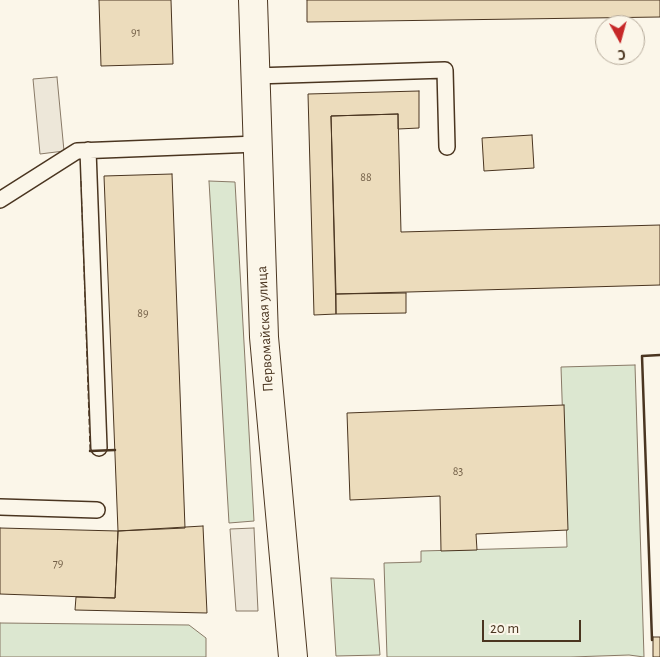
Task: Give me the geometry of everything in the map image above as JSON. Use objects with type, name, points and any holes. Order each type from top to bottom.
[{"type":"street","name":"Первомайская улица","points":[[253,0],[264,337],[293,657]]},
{"type":"lane","points":[[255,76],[445,70],[447,147]]},
{"type":"lane","points":[[0,200],[77,151],[257,144]]},
{"type":"lane","points":[[88,150],[99,448]]},
{"type":"lane","points":[[0,506],[97,510]]},
{"type":"green space","points":[[209,181],[235,182],[254,521],[229,523]]},
{"type":"green space","points":[[635,365],[644,657],[629,655],[571,657],[387,657],[384,563],[421,562],[421,551],[567,547],[561,367]]},
{"type":"green space","points":[[331,578],[374,579],[380,655],[336,656]]},
{"type":"green space","points":[[0,623],[189,625],[206,638],[206,657],[0,657]]},
{"type":"shaded area","points":[[57,77],[64,151],[40,154],[33,79]]},
{"type":"shaded area","points":[[254,528],[258,611],[236,611],[230,529]]},
{"type":"building","points":[[99,0],[171,0],[173,64],[101,66]]},
{"type":"building","points":[[307,0],[660,0],[660,17],[645,17],[645,15],[595,15],[595,18],[307,22]]},
{"type":"building","points":[[419,91],[419,128],[398,129],[398,114],[331,116],[336,314],[314,315],[308,94]]},
{"type":"building","points":[[398,114],[401,232],[660,225],[660,285],[336,294],[331,116]]},
{"type":"building","points":[[532,135],[534,168],[484,171],[482,138]]},
{"type":"building","points":[[172,174],[185,528],[118,531],[104,176]]},
{"type":"building","points":[[406,293],[406,313],[336,314],[336,294]]},
{"type":"building","points":[[564,405],[568,530],[476,534],[477,550],[441,551],[440,496],[350,500],[347,413]]},
{"type":"building","points":[[203,526],[207,613],[75,610],[76,597],[115,598],[118,531]]},
{"type":"building","points":[[0,528],[118,531],[115,598],[0,594]]},
{"type":"building","points":[[653,637],[660,637],[660,657],[653,657]]},
{"type":"fence","points":[[81,181],[90,451]]},
{"type":"wall","points":[[652,640],[642,356],[660,355]]},
{"type":"wall","points":[[90,451],[115,450]]}]
